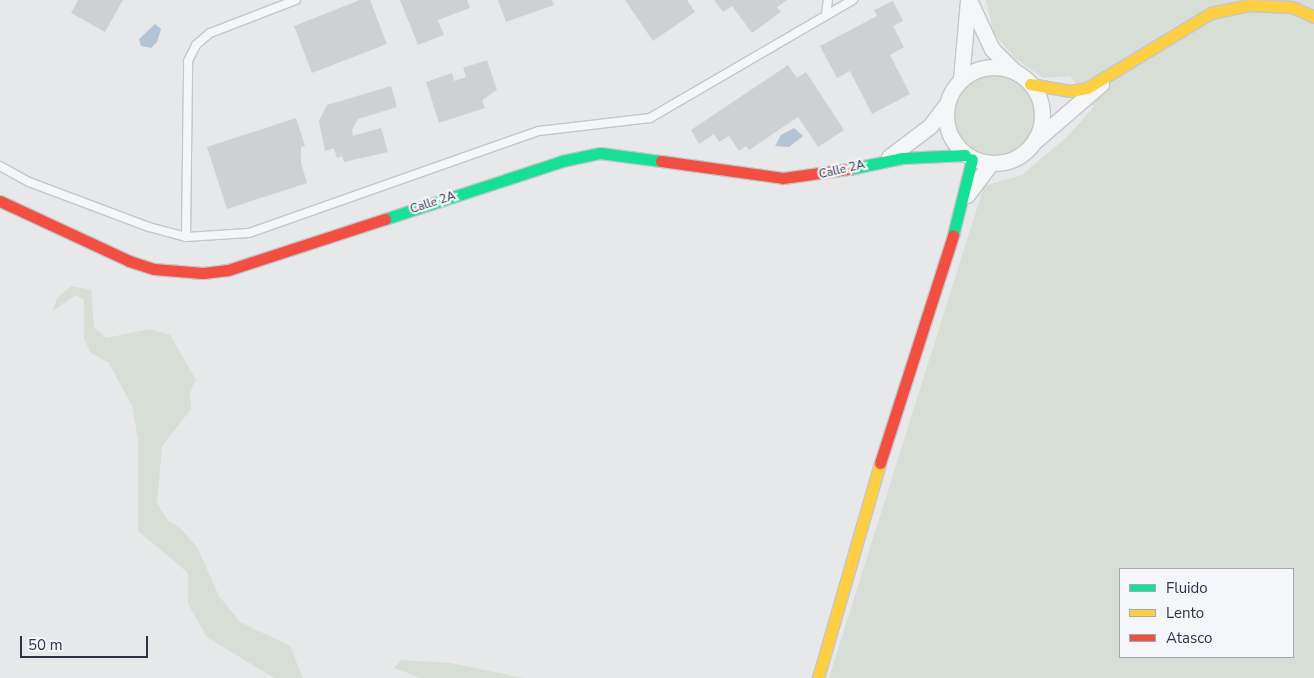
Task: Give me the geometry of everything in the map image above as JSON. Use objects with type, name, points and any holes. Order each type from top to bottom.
[{"type":"street","points":[[969,0],[992,49],[1030,84],[1041,105],[1036,140]]},
{"type":"street","points":[[969,0],[961,79],[946,104],[948,132],[969,157],[990,164],[1016,159],[1107,78],[1210,12],[1248,5],[1292,7],[1314,18]]},
{"type":"street","points":[[961,79],[986,67],[1014,71]]},
{"type":"street","points":[[1030,84],[1071,91],[1107,78]]},
{"type":"street","name":"Calle 2A","points":[[880,161],[903,150],[946,104]]},
{"type":"street","name":"Calle 2A","points":[[0,201],[129,261],[162,270],[203,273],[228,270],[562,161],[600,153],[783,178],[818,176],[880,161],[969,157]]},
{"type":"street","points":[[818,678],[878,468],[965,198],[969,157]]},
{"type":"street","points":[[965,198],[990,164]]},
{"type":"lane","points":[[186,237],[188,61],[196,45],[210,33],[296,0]]},
{"type":"lane","points":[[826,14],[828,0]]},
{"type":"lane","points":[[0,166],[29,182],[149,227],[186,237],[249,232],[539,131],[650,118],[852,0]]},
{"type":"shaded area","points":[[986,0],[1314,0],[1314,678],[829,678],[984,186],[1022,175],[1068,136],[1094,107],[1070,76],[1043,78],[1016,59],[994,34]]},
{"type":"shaded area","points":[[994,67],[1013,70],[1028,81],[1039,96],[1042,115],[1039,134],[1028,149],[1013,160],[994,163],[975,160],[960,149],[949,134],[946,115],[949,96],[960,81],[975,70]]},
{"type":"shaded area","points":[[71,286],[91,290],[94,327],[106,338],[150,329],[170,335],[196,380],[190,392],[191,409],[162,446],[157,503],[168,521],[180,528],[197,547],[219,596],[240,622],[290,646],[303,678],[274,678],[207,637],[188,604],[188,573],[138,531],[138,439],[132,406],[109,363],[91,353],[84,339],[84,300],[76,295],[53,311],[57,298]]},
{"type":"shaded area","points":[[401,660],[450,663],[523,678],[421,678],[394,668]]},
{"type":"water","points":[[155,24],[161,29],[157,42],[151,48],[141,46],[139,39]]},
{"type":"water","points":[[794,128],[803,136],[789,147],[775,146],[781,135]]},
{"type":"building","points":[[78,0],[123,0],[105,32],[71,13]]},
{"type":"building","points":[[360,0],[370,0],[387,44],[312,73],[294,26]]},
{"type":"building","points":[[400,0],[467,0],[470,8],[438,20],[444,35],[418,45]]},
{"type":"building","points":[[498,0],[552,0],[554,5],[506,22]]},
{"type":"building","points":[[625,0],[687,0],[695,12],[653,41]]},
{"type":"building","points":[[714,0],[787,0],[777,7],[781,12],[752,33],[732,6],[723,12]]},
{"type":"building","points":[[893,1],[903,21],[893,26],[904,47],[890,55],[910,94],[872,114],[850,71],[837,78],[820,46],[877,16],[874,10]]},
{"type":"building","points":[[487,60],[497,90],[482,100],[485,108],[439,123],[426,82],[452,73],[454,81],[466,77],[463,68]]},
{"type":"building","points":[[788,65],[797,78],[806,72],[844,130],[818,147],[798,117],[749,150],[746,146],[739,151],[729,136],[719,142],[714,134],[699,144],[691,130]]},
{"type":"building","points":[[391,86],[397,107],[358,119],[352,130],[353,136],[381,128],[388,152],[344,162],[342,156],[337,158],[334,148],[325,151],[319,121],[327,105]]},
{"type":"building","points":[[296,118],[305,146],[301,147],[301,163],[307,183],[227,209],[207,147]]},
{"type":"traffic: fast","points":[[385,219],[562,161],[600,153],[661,161]]},
{"type":"traffic: fast","points":[[849,169],[902,158],[965,155]]},
{"type":"traffic: fast","points":[[953,235],[972,159]]},
{"type":"traffic: slow","points":[[1030,84],[1071,91],[1087,88],[1211,13],[1249,5],[1292,7],[1314,17]]},
{"type":"traffic: slow","points":[[818,678],[880,463]]},
{"type":"traffic: jam","points":[[661,161],[783,178],[849,169]]},
{"type":"traffic: jam","points":[[0,201],[129,261],[154,269],[203,273],[228,270],[385,219]]},
{"type":"traffic: jam","points":[[880,463],[953,235]]}]
